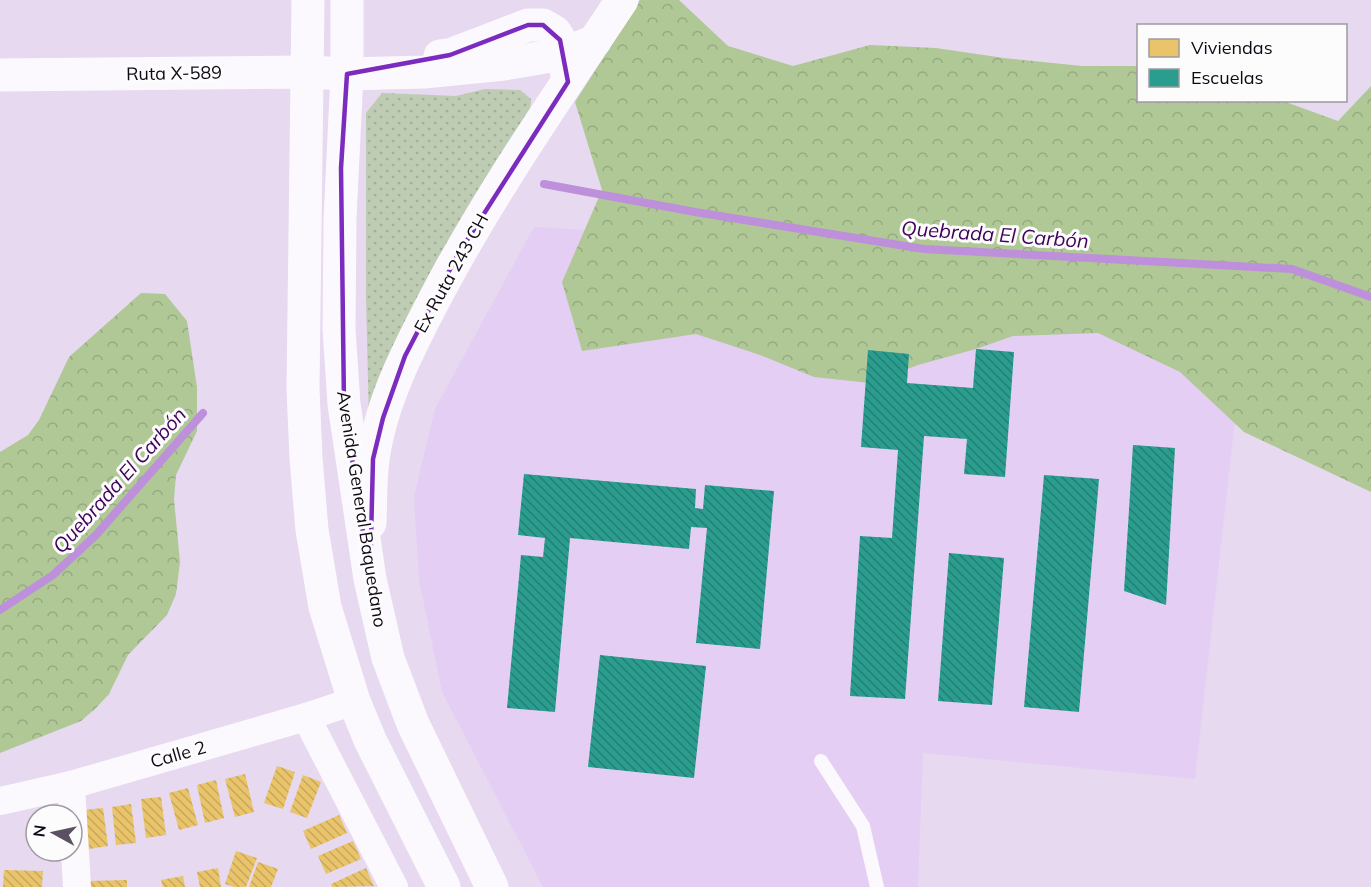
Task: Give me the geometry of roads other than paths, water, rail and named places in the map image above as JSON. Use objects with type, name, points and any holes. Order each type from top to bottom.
[{"type":"main road","points":[[308,0],[303,378],[312,530],[325,608],[354,701],[370,740],[444,887]]},
{"type":"main road","name":"Avenida General Baquedano","points":[[347,0],[347,74],[341,168],[339,329],[344,404],[370,579],[388,658],[413,724],[492,887]]},
{"type":"main road","name":"Ex Ruta 243 CH","points":[[370,579],[373,459],[383,418],[405,356],[457,256],[566,68],[595,41],[622,0]]},
{"type":"main road","name":"Ruta X-589","points":[[0,75],[306,72],[347,74],[394,63],[450,55],[528,25],[543,25],[555,32],[560,40],[566,68]]},
{"type":"street","name":"Calle 2","points":[[0,801],[71,785],[354,701]]},
{"type":"street","points":[[306,717],[394,887]]},
{"type":"street","points":[[71,785],[77,887]]},
{"type":"lane","points":[[821,761],[863,826],[878,887]]},
{"type":"waterway","name":"Quebrada El Carbón","points":[[544,184],[695,212],[924,249],[1292,269],[1371,297]]},
{"type":"waterway","name":"Quebrada El Carbón","points":[[0,610],[53,575],[96,535],[203,413]]}]
